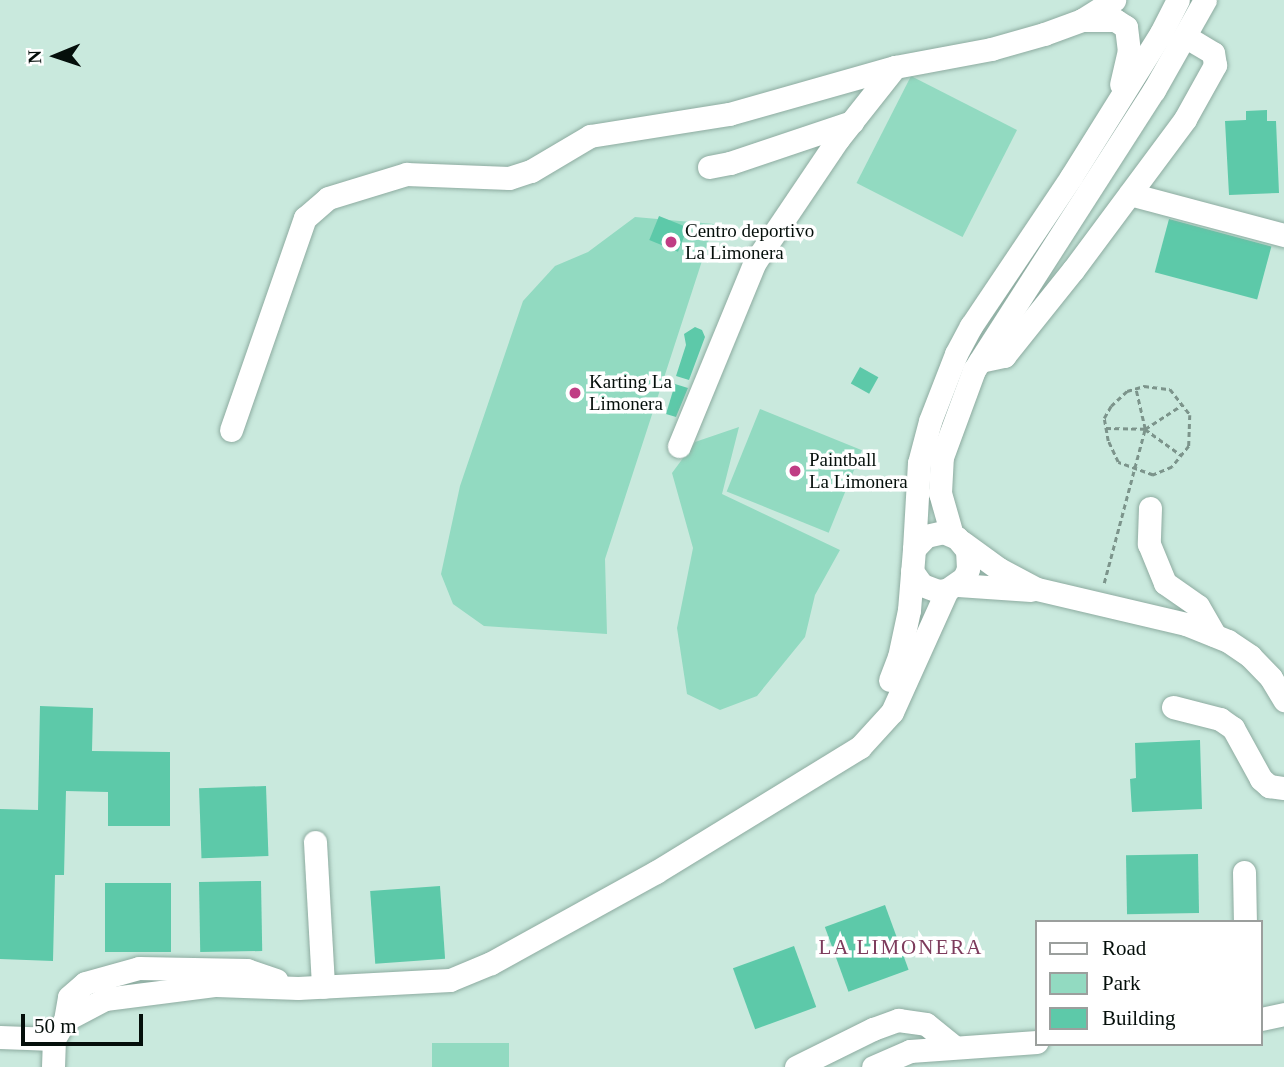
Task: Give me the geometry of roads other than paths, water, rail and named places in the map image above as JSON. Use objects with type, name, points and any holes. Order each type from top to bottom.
[{"type":"street","points":[[231,430],[305,218],[328,198],[406,174],[509,177],[531,171],[590,136],[729,114],[895,67],[991,49],[1082,20],[1114,0]]},
{"type":"street","points":[[860,747],[899,657],[909,610],[919,463],[930,421],[956,354],[971,326],[1072,177],[1161,33],[1178,0]]},
{"type":"street","points":[[53,1067],[59,1030],[69,997],[85,983],[139,968],[247,970],[298,988],[450,980],[474,971],[656,872],[860,747],[892,712],[952,588],[968,569],[967,550],[957,538],[940,493],[942,457],[959,404],[980,361],[1186,37],[1205,0]]},
{"type":"street","points":[[1082,20],[1115,20],[1129,32],[1129,50],[1116,104]]},
{"type":"street","points":[[980,361],[1004,356],[1185,119],[1215,65],[1213,53],[1186,37]]},
{"type":"street","points":[[679,446],[755,262],[852,122],[895,67]]},
{"type":"street","points":[[709,167],[730,163],[852,122]]},
{"type":"street","points":[[1130,194],[1284,235]]},
{"type":"street","points":[[1150,508],[1149,544],[1165,583],[1198,606],[1215,635]]},
{"type":"street","points":[[1037,589],[1025,591],[952,588],[938,591],[922,585],[913,560],[926,536],[934,533],[957,538],[999,569],[1037,589],[1186,624],[1215,635],[1250,656],[1270,678],[1284,700]]},
{"type":"street","points":[[1173,706],[1220,719],[1233,728],[1261,779],[1269,786],[1284,788]]},
{"type":"street","points":[[314,842],[323,986]]},
{"type":"street","points":[[1244,872],[1245,920]]},
{"type":"street","points":[[1263,1019],[1284,1014]]},
{"type":"street","points":[[796,1067],[873,1028],[898,1020],[926,1024],[953,1046]]},
{"type":"street","points":[[0,1037],[59,1030]]},
{"type":"street","points":[[873,1067],[910,1051],[1036,1042]]},
{"type":"place","name":"Centro deportivo La Limonera","points":[[671,242]]},
{"type":"place","name":"Karting La Limonera","points":[[575,393]]},
{"type":"place","name":"Paintball La Limonera","points":[[795,471]]},
{"type":"district","name":"LA LIMONERA","points":[[901,947]]}]
